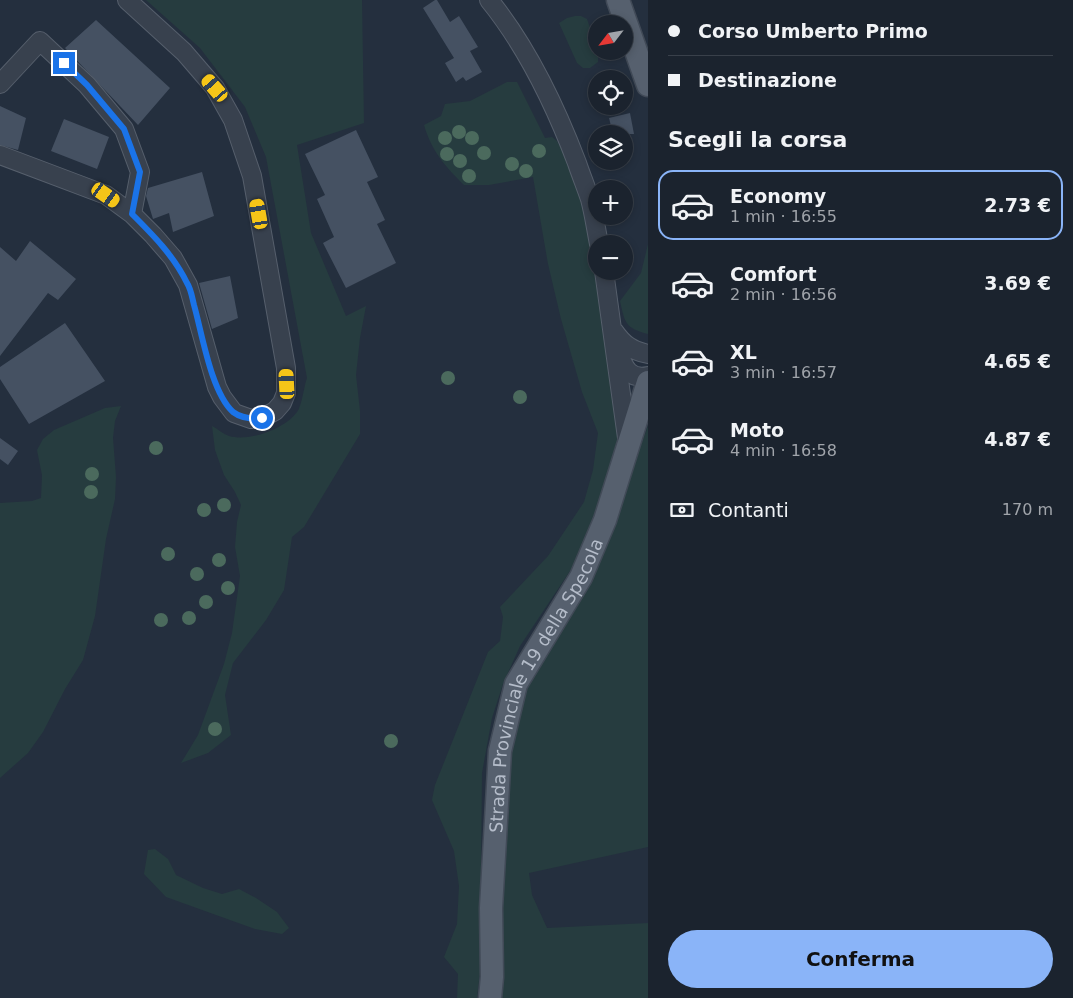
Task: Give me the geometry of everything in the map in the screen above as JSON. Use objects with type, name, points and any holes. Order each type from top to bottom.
[{"type":"main road","points":[[618,0],[642,48],[648,85]]},
{"type":"main road","name":"Strada Provinciale 19 della Specola","points":[[490,998],[492,977],[490,908],[500,751],[513,693],[516,684],[581,577],[605,520],[648,382]]},
{"type":"street","points":[[0,156],[106,195],[132,214],[173,258],[188,284],[217,387],[222,397],[234,413],[251,419],[262,418],[275,411],[282,403],[286,393],[286,368],[252,176],[233,120],[215,88],[190,59],[127,0]]},
{"type":"street","points":[[488,0],[505,20],[522,47],[566,134],[590,198],[597,235]]},
{"type":"street","points":[[0,84],[40,41],[87,85],[124,129],[140,172],[132,214]]},
{"type":"street","points":[[605,280],[628,445]]},
{"type":"street","points":[[611,326],[623,343],[632,349],[648,354]]},
{"type":"street","points":[[611,326],[625,368],[630,374],[640,378],[648,376]]},
{"type":"green space","points":[[146,0],[362,0],[364,123],[297,145],[311,233],[346,316],[366,306],[356,375],[360,411],[360,434],[304,527],[292,537],[284,590],[266,620],[233,663],[225,695],[231,735],[208,753],[181,763],[198,735],[224,664],[232,633],[240,576],[235,547],[237,522],[241,505],[224,475],[215,450],[212,426],[229,436],[237,437],[256,436],[275,429],[284,424],[297,412],[307,378],[266,157],[245,107],[200,48]]},
{"type":"green space","points":[[581,16],[587,19],[588,60],[598,60],[590,68],[583,68],[577,63],[559,23],[567,18]]},
{"type":"green space","points":[[507,82],[517,82],[545,138],[552,137],[557,141],[571,165],[590,231],[591,235],[588,235],[588,280],[597,280],[616,410],[618,447],[608,486],[584,545],[570,571],[520,646],[503,684],[492,718],[482,773],[480,973],[477,998],[457,998],[458,974],[444,957],[457,924],[459,886],[454,851],[432,800],[435,785],[488,652],[500,641],[503,617],[500,607],[548,556],[584,502],[593,470],[598,433],[582,392],[561,319],[548,264],[533,177],[489,185],[464,185],[440,158],[427,135],[424,125],[441,116],[445,104],[470,101]]},
{"type":"green space","points":[[648,244],[648,334],[627,324],[620,301],[641,273]]},
{"type":"green space","points":[[121,406],[115,421],[113,438],[116,477],[115,499],[106,539],[95,616],[83,660],[65,689],[43,732],[28,753],[0,778],[0,503],[32,501],[41,498],[42,475],[37,450],[43,439],[54,430],[105,408]]},
{"type":"green space","points":[[648,426],[648,847],[529,873],[532,895],[547,928],[648,923],[648,998],[499,998],[500,900],[510,745],[522,700],[623,493]]},
{"type":"green space","points":[[155,849],[168,859],[176,875],[203,888],[222,894],[239,889],[277,912],[289,928],[282,934],[255,929],[166,897],[144,874],[148,850]]},
{"type":"building","points":[[437,0],[450,22],[459,16],[478,47],[470,51],[482,72],[466,81],[463,77],[456,82],[445,63],[454,58],[423,8]]},
{"type":"building","points":[[96,20],[170,88],[138,125],[65,48]]},
{"type":"building","points":[[0,106],[26,118],[18,150],[0,145]]},
{"type":"building","points":[[630,115],[632,125],[611,125],[609,118]]},
{"type":"building","points":[[64,119],[109,137],[97,169],[51,151]]},
{"type":"building","points":[[356,130],[378,177],[367,182],[385,220],[377,224],[396,263],[346,288],[323,243],[334,237],[317,199],[325,195],[305,154]]},
{"type":"building","points":[[202,172],[214,216],[173,232],[169,213],[153,219],[146,196],[148,188]]},
{"type":"building","points":[[30,241],[76,279],[58,300],[48,293],[0,356],[0,247],[16,261]]},
{"type":"building","points":[[230,276],[238,318],[212,329],[199,283]]},
{"type":"building","points":[[65,323],[105,381],[29,424],[0,379],[0,367]]},
{"type":"building","points":[[0,438],[18,451],[8,465],[0,459]]},
{"type":"route","points":[[64,63],[87,85],[124,129],[140,172],[132,214],[153,234],[173,258],[188,284],[207,355],[222,397],[234,413],[251,419],[262,418]]}]
